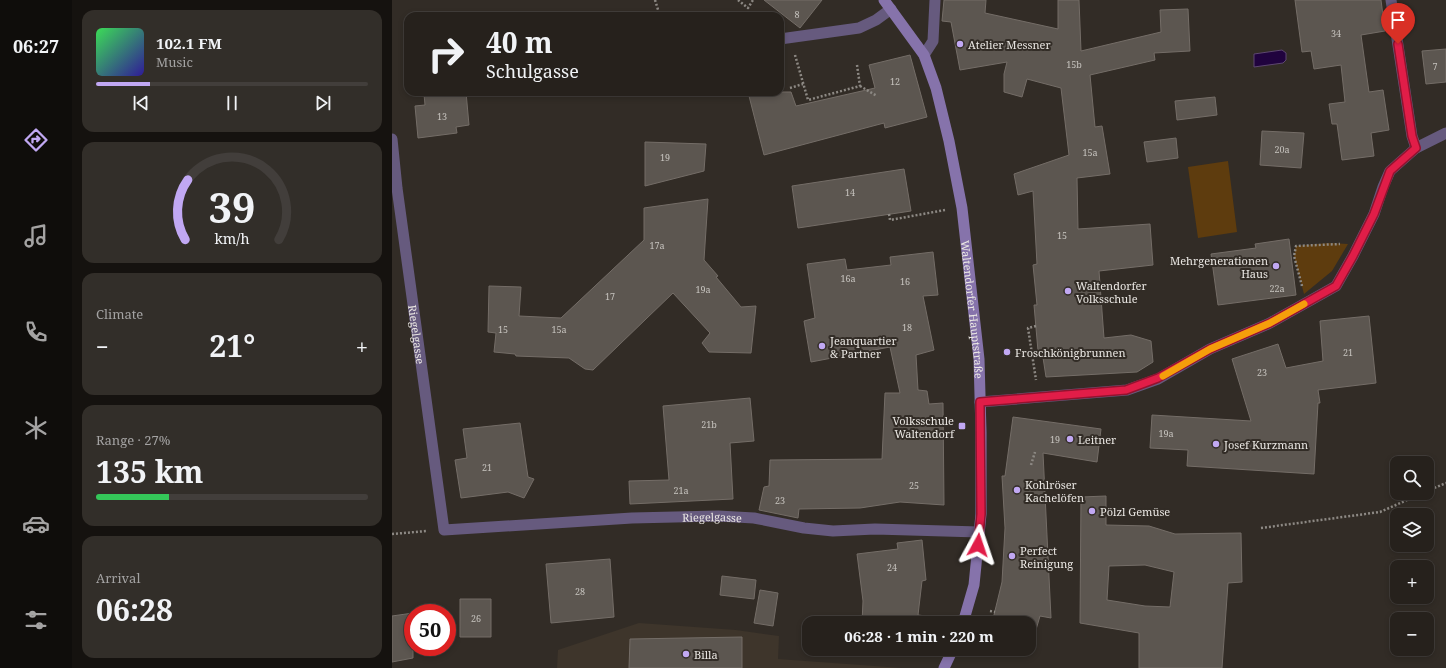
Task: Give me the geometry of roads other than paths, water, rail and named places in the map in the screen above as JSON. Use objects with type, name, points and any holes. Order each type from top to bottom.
[{"type":"main road","name":"Waltendorfer Hauptstraße","points":[[884,0],[924,55],[936,88],[949,141],[962,208],[979,360],[981,514],[974,585],[965,616]]},
{"type":"main road","points":[[944,668],[950,656]]},
{"type":"street","points":[[924,55],[933,41],[935,0]]},
{"type":"street","points":[[1391,0],[1412,136],[1416,148]]},
{"type":"street","points":[[785,38],[859,28],[876,20],[891,9]]},
{"type":"street","points":[[980,402],[1126,390],[1158,378],[1210,349],[1270,323],[1336,286],[1374,214],[1390,171],[1416,148],[1446,133]]},
{"type":"street","name":"Riegelgasse","points":[[392,139],[397,188],[444,530],[632,518],[718,516],[754,518],[804,528],[827,530],[979,532]]},
{"type":"place","name":"Atelier Messner","points":[[960,44]]},
{"type":"place","name":"Mehrgenerationen Haus","points":[[1276,266]]},
{"type":"place","name":"Waltendorfer Volksschule","points":[[1068,291]]},
{"type":"place","name":"Jeanquartier & Partner","points":[[822,346]]},
{"type":"place","name":"Froschkönigbrunnen","points":[[1007,352]]},
{"type":"place","name":"Volksschule Waltendorf","points":[[962,426]]},
{"type":"place","name":"Leitner","points":[[1070,439]]},
{"type":"place","name":"Josef Kurzmann","points":[[1216,444]]},
{"type":"place","name":"Kohlröser Kachelöfen","points":[[1017,490]]},
{"type":"place","name":"Pölzl Gemüse","points":[[1092,511]]},
{"type":"place","name":"Perfect Reinigung","points":[[1012,556]]},
{"type":"place","name":"Billa","points":[[686,654]]}]
